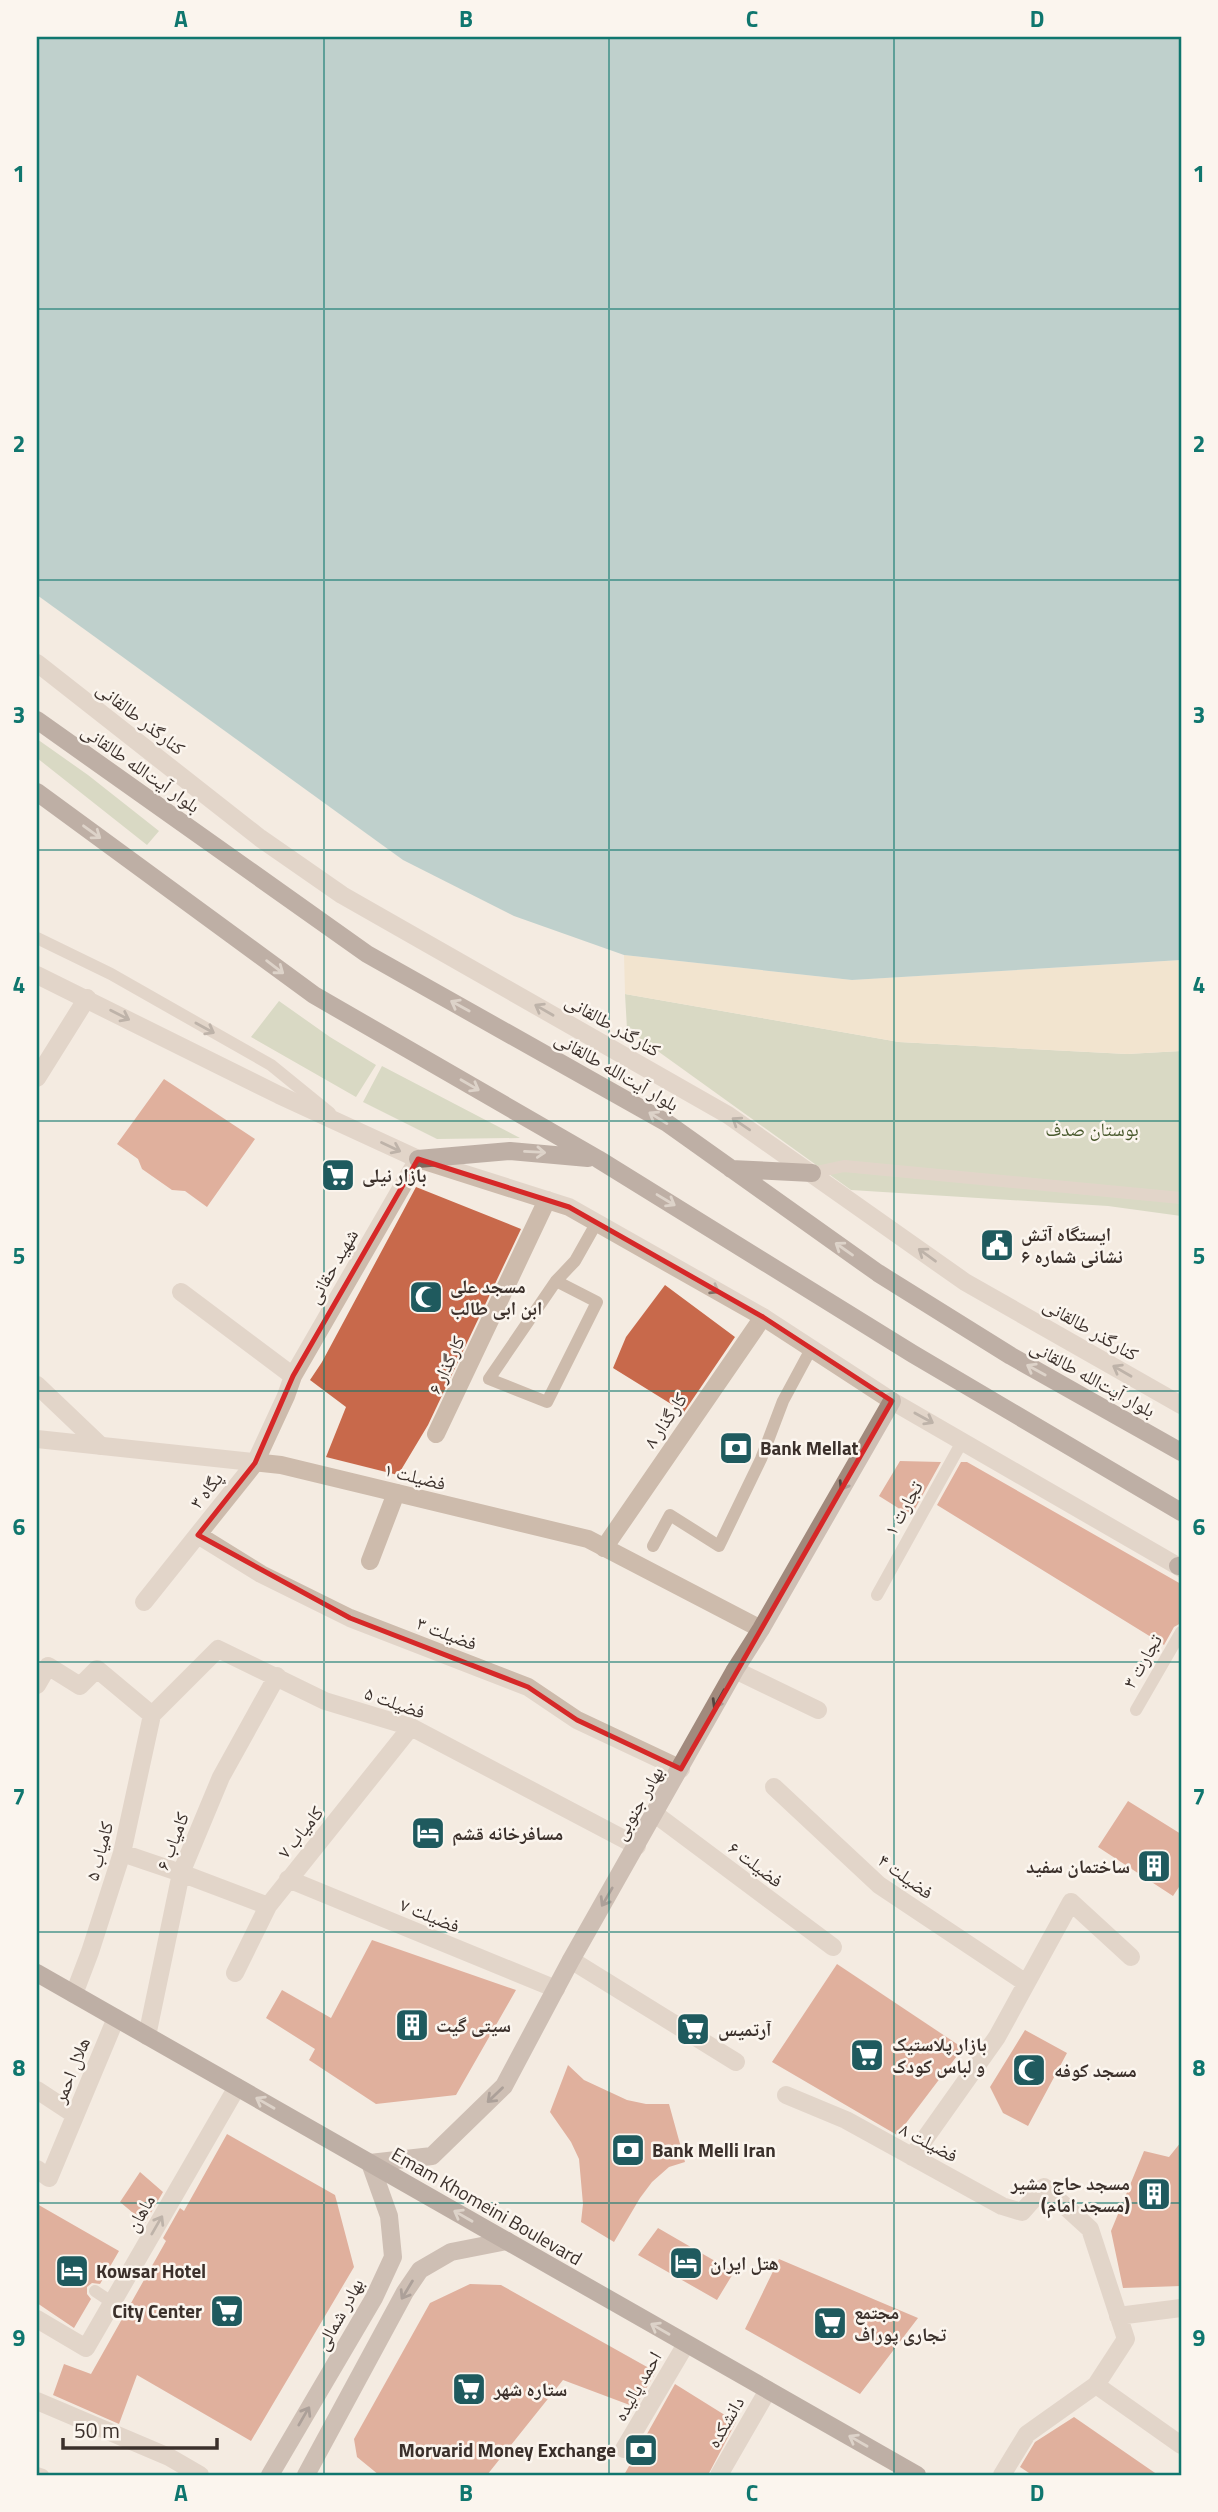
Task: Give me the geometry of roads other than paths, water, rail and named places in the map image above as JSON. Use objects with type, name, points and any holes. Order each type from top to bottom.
[{"type":"main road","name":"بلوار آیت‌الله طالقانی","points":[[37,720],[368,954],[648,1112],[878,1273],[1011,1356],[1181,1452]]},
{"type":"main road","points":[[37,792],[314,995],[598,1159],[913,1354],[1181,1512]]},
{"type":"main road","points":[[418,1159],[510,1151],[598,1159]]},
{"type":"main road","points":[[731,1169],[812,1173]]},
{"type":"main road","name":"بهادر جنوبی","points":[[370,2163],[432,2156],[504,2086],[571,1960],[735,1670],[892,1401]]},
{"type":"main road","name":"Emam Khomeini Boulevard","points":[[37,1973],[917,2475]]},
{"type":"main road","name":"بهادر شمالی","points":[[270,2475],[374,2298],[393,2257],[388,2216],[370,2163]]},
{"type":"main road","points":[[314,2472],[405,2292],[420,2270],[451,2252],[507,2241]]},
{"type":"street","name":"کنارگذر طالقانی","points":[[37,663],[260,838],[342,895],[728,1115],[965,1282],[1181,1405]]},
{"type":"street","points":[[37,975],[418,1159],[569,1207],[763,1317],[892,1401],[1180,1567]]},
{"type":"street","points":[[37,1078],[87,998]]},
{"type":"street","name":"شهید حقانی","points":[[286,1396],[293,1376],[418,1159]]},
{"type":"street","name":"کارگذار ۶","points":[[436,1434],[547,1200]]},
{"type":"street","points":[[181,1292],[293,1376]]},
{"type":"street","name":"کارگذار ۸","points":[[604,1548],[763,1317]]},
{"type":"street","points":[[37,1385],[101,1446]]},
{"type":"street","name":"پگاه ۳","points":[[144,1602],[255,1463],[286,1396]]},
{"type":"street","name":"فضیلت ۱","points":[[37,1439],[281,1465],[588,1539],[761,1629]]},
{"type":"street","points":[[370,1561],[396,1493]]},
{"type":"street","name":"فضیلت ۳","points":[[198,1535],[261,1574],[350,1618],[528,1687],[577,1720],[681,1769]]},
{"type":"street","name":"فضیلت ۵","points":[[152,1716],[218,1649],[325,1701],[411,1727],[637,1846]]},
{"type":"street","points":[[37,1685],[48,1667],[80,1686],[97,1669],[152,1716]]},
{"type":"street","points":[[735,1670],[818,1710]]},
{"type":"street","name":"کامیاب ۶","points":[[147,2036],[181,1872],[221,1777],[276,1676]]},
{"type":"street","name":"کامیاب ۵","points":[[74,1994],[122,1853],[152,1716]]},
{"type":"street","name":"کامیاب ۷","points":[[235,1973],[268,1906],[411,1727]]},
{"type":"street","name":"فضیلت ۴","points":[[774,1787],[878,1885],[1026,1983]]},
{"type":"street","name":"فضیلت ۶","points":[[655,1814],[832,1947]]},
{"type":"street","points":[[122,1853],[181,1872],[268,1906]]},
{"type":"street","name":"فضیلت ۷","points":[[288,1879],[556,1989]]},
{"type":"street","points":[[912,2157],[997,2037],[1071,1902],[1131,1957]]},
{"type":"street","points":[[571,1960],[736,2062]]},
{"type":"street","name":"هلال احمر","points":[[43,2174],[75,2115],[116,2018]]},
{"type":"street","name":"ماهان","points":[[37,2319],[86,2348],[237,2087]]},
{"type":"street","points":[[37,2090],[75,2115]]},
{"type":"street","name":"فضیلت ۸","points":[[786,2095],[846,2120],[1002,2206],[1022,2212],[1044,2187],[1090,2229],[1118,2316]]},
{"type":"street","points":[[1002,2475],[1027,2434],[1096,2385],[1126,2339],[1118,2316],[1181,2308]]},
{"type":"street","name":"احمد پالیده","points":[[624,2449],[687,2344]]},
{"type":"street","points":[[1096,2385],[1181,2445]]},
{"type":"street","name":"دانشکده","points":[[719,2475],[768,2390]]},
{"type":"street","points":[[37,2401],[98,2423],[200,2475]]},
{"type":"lane","points":[[37,938],[111,974],[271,1065],[348,1127]]},
{"type":"lane","points":[[812,1173],[844,1166],[1181,1198]]},
{"type":"lane","points":[[556,1281],[597,1301],[547,1402],[489,1379],[556,1281],[575,1261],[597,1222]]},
{"type":"lane","points":[[653,1546],[670,1515],[719,1546],[761,1459],[783,1401],[811,1349]]},
{"type":"lane","name":"تجارت ۱","points":[[877,1595],[963,1440]]},
{"type":"lane","name":"تجارت ۳","points":[[1136,1710],[1181,1632]]},
{"type":"lane","points":[[95,2291],[113,2303]]},
{"type":"lane","points":[[37,2473],[43,2475]]},
{"type":"water","points":[[37,37],[1181,37],[1181,960],[852,980],[624,955],[514,916],[403,860],[37,595]]},
{"type":"place","name":"بازار نیلی","points":[[338,1175]]},
{"type":"place","name":"ایستگاه آتش نشانی شماره ۶","points":[[997,1245]]},
{"type":"place","name":"مسجد علی ابن ابی طالب","points":[[426,1297]]},
{"type":"place","name":"Bank Mellat","points":[[736,1448]]},
{"type":"place","name":"مسافرخانه قشم","points":[[428,1833]]},
{"type":"place","name":"ساختمان سفید","points":[[1154,1866]]},
{"type":"place","name":"سیتی گیت","points":[[412,2025]]},
{"type":"place","name":"آرتمیس","points":[[693,2029]]},
{"type":"place","name":"بازار پلاستیک و لباس کودک","points":[[867,2055]]},
{"type":"place","name":"مسجد کوفه","points":[[1029,2070]]},
{"type":"place","name":"Bank Melli Iran","points":[[628,2150]]},
{"type":"place","name":"مسجد حاج مشیر (مسجد امام)","points":[[1154,2194]]},
{"type":"place","name":"هتل ایران","points":[[686,2263]]},
{"type":"place","name":"Kowsar Hotel","points":[[72,2271]]},
{"type":"place","name":"City Center","points":[[227,2311]]},
{"type":"place","name":"مجتمع تجاری پوراف","points":[[830,2323]]},
{"type":"place","name":"ستاره شهر","points":[[469,2389]]},
{"type":"place","name":"Morvarid Money Exchange","points":[[641,2450]]},
{"type":"park label","name":"بوستان صدف","points":[[1092,1129]]}]
